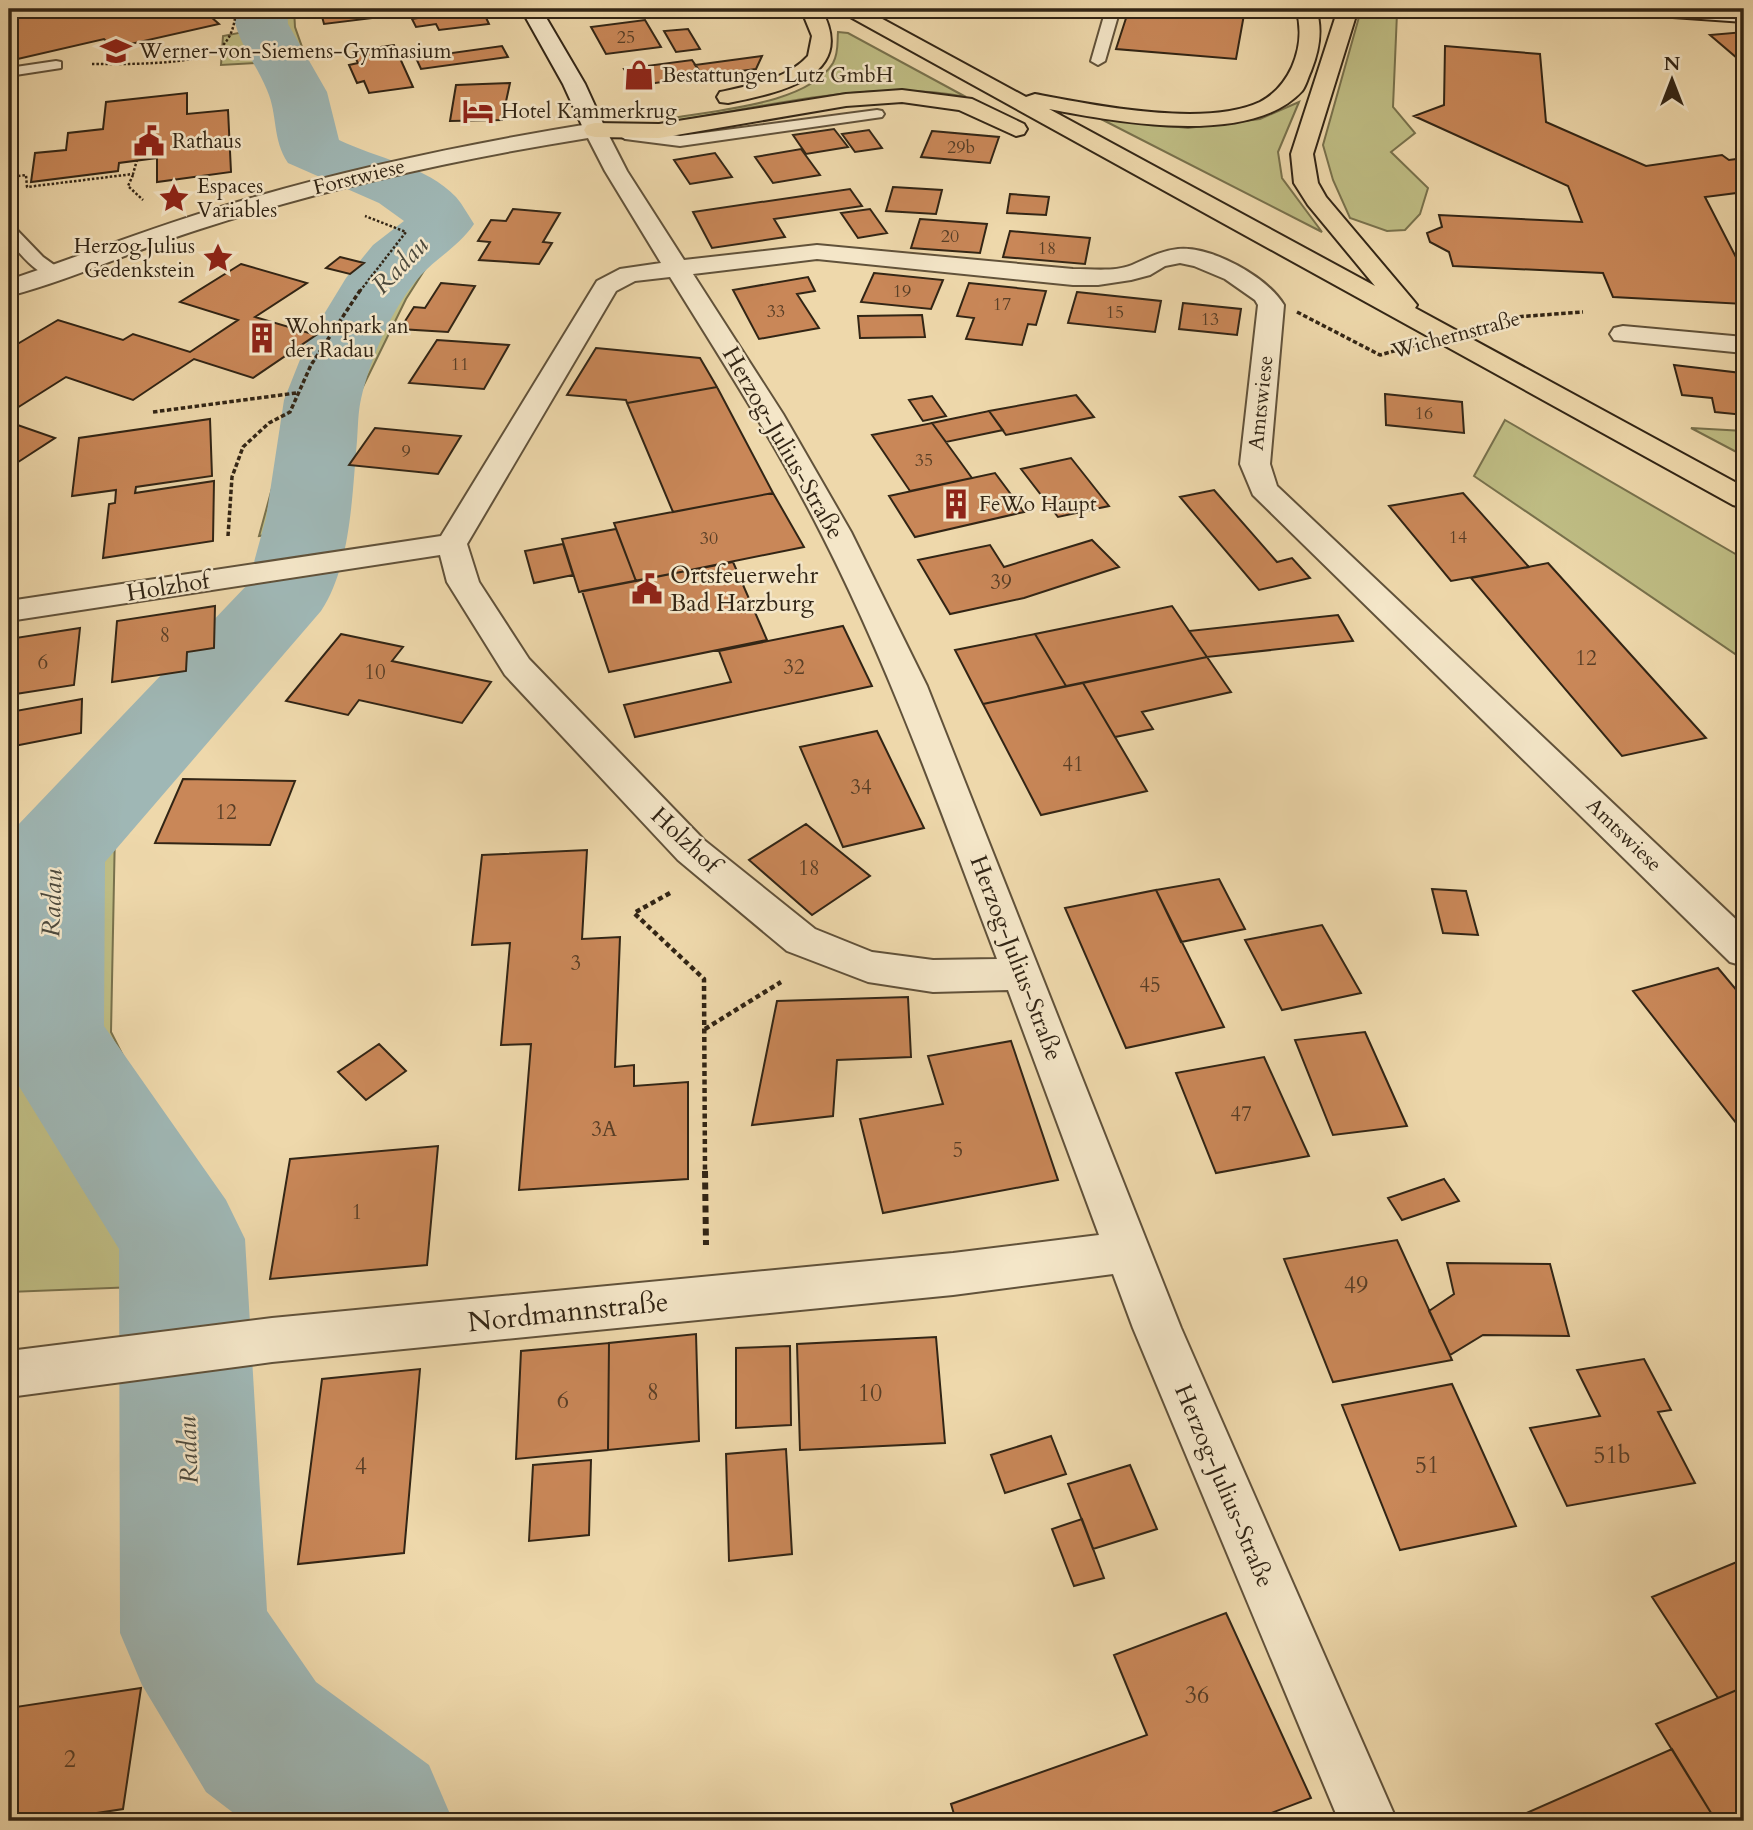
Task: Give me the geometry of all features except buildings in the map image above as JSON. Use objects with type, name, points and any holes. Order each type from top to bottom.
[{"type":"highway","points":[[708,101],[760,90],[791,78],[818,59],[822,39],[811,9]]},
{"type":"highway","points":[[850,9],[1108,153],[1744,499]]},
{"type":"highway","points":[[1002,94],[1145,119],[1213,119],[1254,110],[1283,96],[1303,73],[1311,24],[1306,9]]},
{"type":"highway","points":[[1348,9],[1323,93],[1305,141],[1302,168],[1306,183],[1317,200],[1416,321]]},
{"type":"highway","points":[[595,130],[659,131],[846,100],[901,96],[964,104],[1030,137]]},
{"type":"highway","points":[[595,130],[655,109]]},
{"type":"highway","points":[[1055,145],[1108,153]]},
{"type":"street","name":"Herzog-Julius-Straße","points":[[531,9],[574,84],[616,170],[769,414],[836,532],[909,687],[1023,973],[1157,1328],[1368,1821]]},
{"type":"street","points":[[1644,9],[1744,16]]},
{"type":"street","name":"Forstwiese","points":[[9,288],[192,224],[341,180],[380,170],[595,130]]},
{"type":"street","name":"Amtswiese","points":[[678,267],[817,252],[1073,277],[1098,277],[1122,275],[1141,270],[1158,260],[1180,256],[1200,259],[1253,285],[1265,295],[1271,305],[1255,464],[1263,489],[1744,951]]},
{"type":"street","points":[[452,544],[606,286],[629,274],[678,267]]},
{"type":"street","points":[[1623,334],[1744,345]]},
{"type":"street","name":"Holzhof","points":[[9,611],[452,544],[463,582],[517,667],[691,850],[802,940],[868,967],[933,976],[1023,973]]},
{"type":"street","name":"Nordmannstraße","points":[[9,1374],[272,1340],[953,1274],[1128,1252]]},
{"type":"lane","points":[[1098,61],[1113,9]]},
{"type":"lane","points":[[9,72],[57,65]]},
{"type":"lane","points":[[595,130],[680,141],[877,114]]},
{"type":"lane","points":[[9,231],[37,261],[55,272]]},
{"type":"path","points":[[57,65],[136,64],[216,52],[234,29],[236,9]]},
{"type":"path","points":[[9,177],[26,174],[27,187],[133,174],[137,160]]},
{"type":"path","points":[[9,185],[12,201]]},
{"type":"path","points":[[234,577],[231,476],[239,455],[246,442],[259,428],[290,412],[298,385],[357,294],[406,232],[298,192]]},
{"type":"path","name":"Wichernstraße","points":[[1297,312],[1380,355],[1514,317],[1583,312]]},
{"type":"path","points":[[153,412],[296,393]]},
{"type":"path","points":[[707,1298],[704,979],[634,913],[713,868]]},
{"type":"path","points":[[705,1030],[828,952]]},
{"type":"shaded area","points":[[248,9],[294,9],[295,27],[336,143],[293,148],[258,63],[221,65],[223,36],[244,32]]},
{"type":"shaded area","points":[[1361,10],[1397,13],[1393,107],[1415,133],[1391,152],[1428,188],[1420,214],[1405,230],[1387,231],[1350,218],[1333,180],[1323,145]]},
{"type":"shaded area","points":[[838,32],[848,33],[966,97],[931,92],[858,92],[675,121],[673,118],[760,103],[804,88],[821,77],[833,63]]},
{"type":"shaded area","points":[[1299,102],[1278,152],[1282,178],[1322,232],[1101,119],[1188,128],[1260,119]]},
{"type":"shaded area","points":[[456,211],[455,222],[406,299],[351,411],[341,525],[259,536],[300,386],[359,295],[425,212]]},
{"type":"shaded area","points":[[1505,420],[1744,559],[1744,660],[1474,476]]},
{"type":"shaded area","points":[[1691,428],[1744,431],[1744,456]]},
{"type":"shaded area","points":[[319,590],[158,762],[115,830],[111,1032],[206,1219],[212,1284],[9,1292],[9,869],[72,778],[222,651],[255,601]]},
{"type":"waterway","name":"Radau","points":[[260,9],[261,24],[298,92],[310,150],[402,189],[432,211],[441,224],[397,260],[371,293],[344,342],[322,400],[308,518],[290,592],[53,853],[47,1035],[182,1239],[194,1633],[261,1737],[373,1821]]},
{"type":"place","name":"Werner-von-Siemens-Gymnasium","points":[[116,51]]},
{"type":"place","name":"Bestattungen Lutz GmbH","points":[[639,75]]},
{"type":"place","name":"Hotel Kammerkrug","points":[[478,111]]},
{"type":"place","name":"Rathaus","points":[[149,141]]},
{"type":"place","name":"Espaces Variables","points":[[174,198]]},
{"type":"place","name":"Herzog Julius Gedenkstein","points":[[218,258]]},
{"type":"place","name":"Wohnpark an der Radau","points":[[262,338]]},
{"type":"place","name":"FeWo Haupt","points":[[956,504]]},
{"type":"place","name":"Ortsfeuerwehr Bad Harzburg","points":[[647,589]]}]
